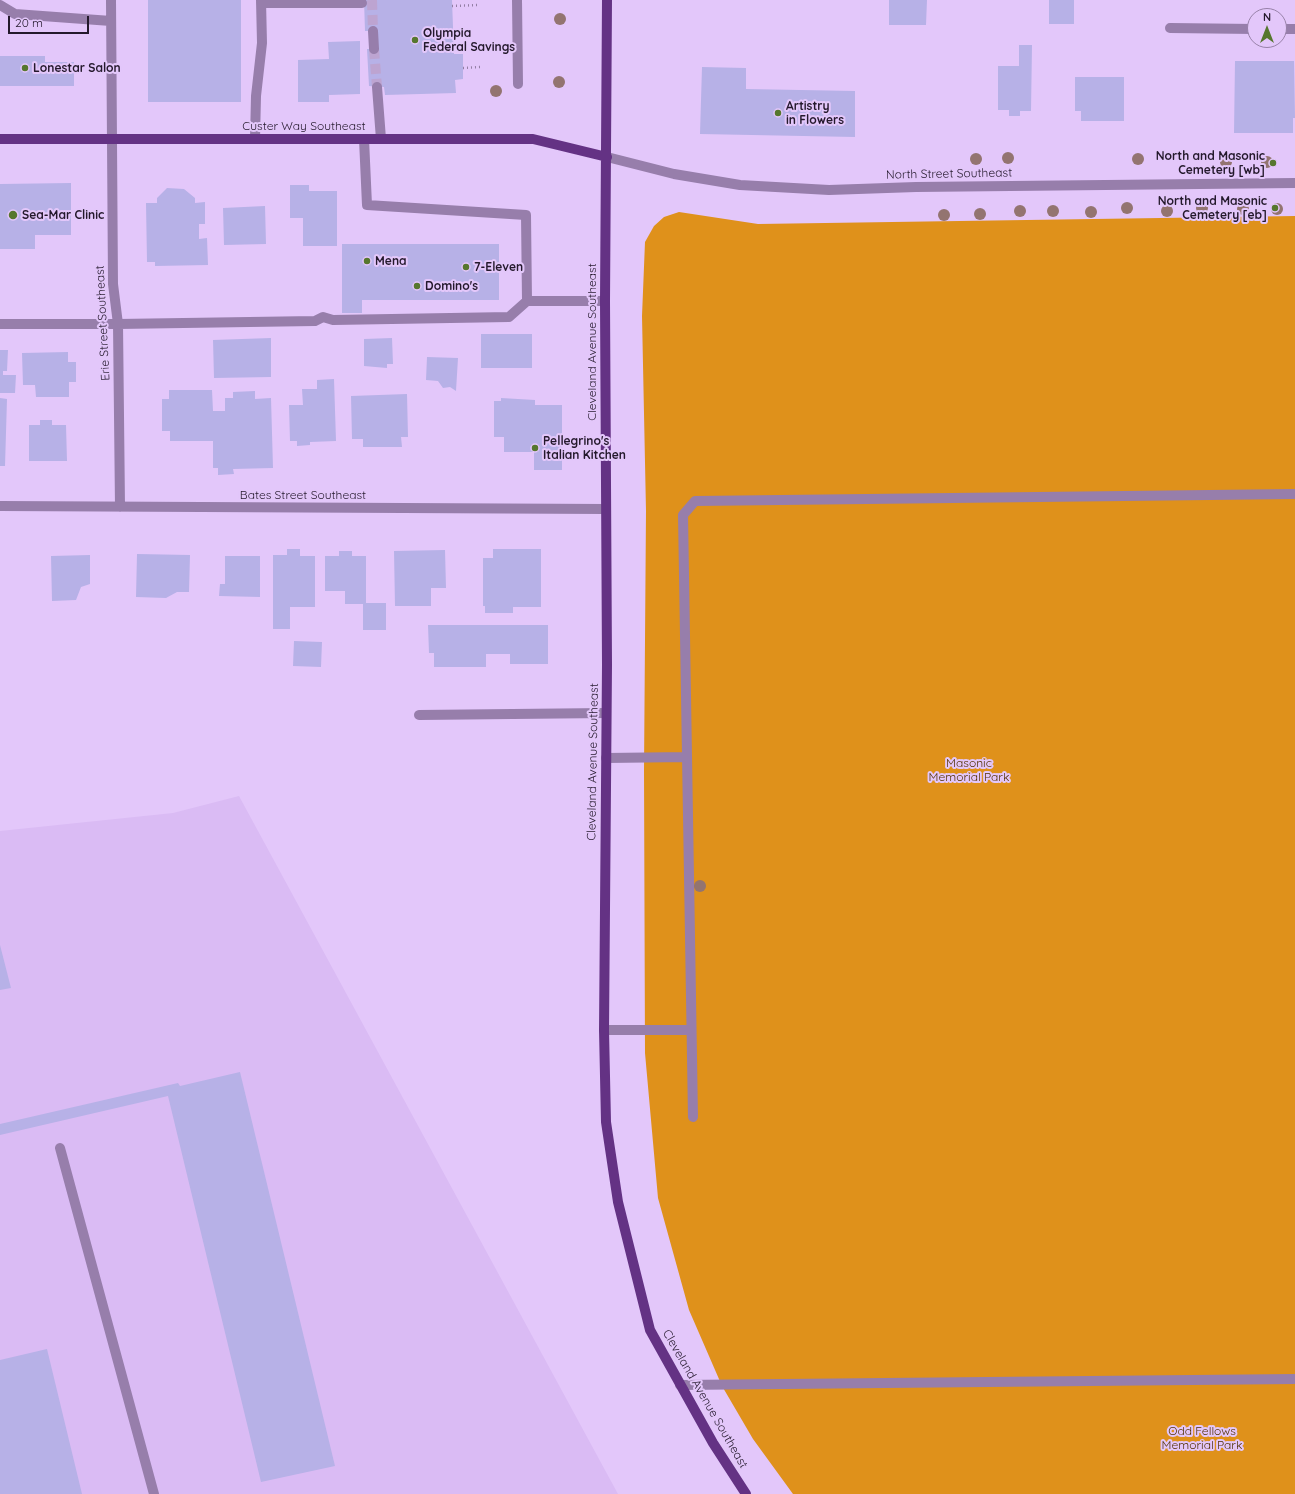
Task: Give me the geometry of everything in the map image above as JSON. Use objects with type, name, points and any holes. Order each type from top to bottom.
[{"type":"main road","name":"Cleveland Avenue Southeast","points":[[607,0],[605,301],[606,758],[604,1030],[606,1122],[618,1202],[650,1330],[713,1443],[746,1494]]},
{"type":"main road","name":"Custer Way Southeast","points":[[0,140],[113,138],[533,139],[606,157]]},
{"type":"street","name":"Erie Street Southeast","points":[[111,0],[113,284],[118,324],[120,507]]},
{"type":"street","points":[[517,0],[518,84]]},
{"type":"street","points":[[255,139],[256,96],[262,43],[261,2],[362,3]]},
{"type":"street","points":[[0,5],[15,14],[111,21]]},
{"type":"street","points":[[1170,28],[1247,29]]},
{"type":"street","points":[[373,31],[374,49]]},
{"type":"street","points":[[377,87],[381,139]]},
{"type":"street","points":[[364,139],[367,205],[526,215],[527,301]]},
{"type":"street","name":"North Street Southeast","points":[[606,157],[674,174],[740,185],[829,190],[916,187],[1295,183]]},
{"type":"street","points":[[0,324],[315,321],[323,317],[332,320],[509,317],[527,301],[605,301]]},
{"type":"street","points":[[693,1117],[683,515],[696,501],[1295,494]]},
{"type":"street","name":"Bates Street Southeast","points":[[0,506],[605,509]]},
{"type":"street","points":[[419,715],[606,713]]},
{"type":"street","points":[[606,758],[687,757]]},
{"type":"street","points":[[604,1030],[691,1030]]},
{"type":"street","points":[[60,1148],[154,1494]]},
{"type":"street","points":[[680,1385],[1295,1379]]},
{"type":"path","points":[[452,6],[479,5]]},
{"type":"path","points":[[463,68],[480,68]]},
{"type":"shaded area","points":[[239,796],[618,1494],[0,1494],[0,831],[173,813]]},
{"type":"green space","name":"Masonic Memorial Park","points":[[679,212],[758,224],[1295,216],[1295,1494],[793,1494],[753,1439],[722,1386],[689,1310],[658,1198],[645,1053],[644,770],[646,511],[642,316],[645,242],[654,226],[664,217]]},
{"type":"building","points":[[148,0],[241,0],[241,102],[148,102]]},
{"type":"building","name":"Olympia Federal Savings","points":[[364,0],[452,0],[454,54],[463,54],[463,79],[455,80],[456,93],[385,95],[384,87],[369,86],[367,49],[378,49],[377,31],[365,31]]},
{"type":"building","points":[[889,0],[927,0],[926,25],[889,25]]},
{"type":"building","points":[[1049,0],[1074,0],[1074,24],[1049,24]]},
{"type":"building","points":[[360,41],[360,94],[329,95],[329,102],[298,102],[298,60],[329,59],[328,42]]},
{"type":"building","points":[[1019,45],[1032,45],[1031,111],[1020,111],[1020,116],[1009,116],[1009,110],[998,110],[998,66],[1019,66]]},
{"type":"building","points":[[0,56],[45,56],[45,62],[74,62],[74,86],[0,86]]},
{"type":"building","points":[[1235,61],[1294,61],[1295,118],[1293,118],[1293,133],[1234,133]]},
{"type":"building","name":"Artistry in Flowers","points":[[702,67],[746,68],[746,89],[855,91],[855,137],[700,134]]},
{"type":"building","points":[[1075,77],[1124,77],[1124,121],[1081,121],[1081,111],[1075,111]]},
{"type":"building","points":[[71,183],[71,235],[35,235],[35,249],[0,249],[0,184]]},
{"type":"building","points":[[290,185],[309,185],[309,191],[337,191],[337,246],[303,246],[303,218],[290,218]]},
{"type":"building","points":[[167,188],[184,189],[195,198],[195,203],[205,202],[205,224],[199,224],[199,239],[207,238],[208,265],[155,266],[155,262],[147,262],[146,203],[157,203],[157,198]]},
{"type":"building","points":[[265,206],[266,244],[224,245],[223,208]]},
{"type":"building","points":[[342,244],[499,244],[499,300],[362,300],[362,313],[342,313]]},
{"type":"building","points":[[481,334],[532,334],[532,368],[481,368]]},
{"type":"building","points":[[271,338],[271,377],[214,378],[213,340]]},
{"type":"building","points":[[392,338],[393,364],[387,364],[387,368],[364,366],[364,339]]},
{"type":"building","points":[[0,350],[8,350],[7,371],[3,371],[3,375],[16,375],[15,393],[0,393]]},
{"type":"building","points":[[68,352],[68,362],[76,362],[76,382],[69,382],[69,397],[36,397],[35,385],[23,385],[22,353]]},
{"type":"building","points":[[427,357],[458,358],[456,391],[450,387],[443,388],[438,381],[426,380]]},
{"type":"building","points":[[334,379],[336,441],[310,442],[310,445],[297,446],[297,441],[290,441],[289,405],[303,405],[302,389],[317,389],[317,380]]},
{"type":"building","points":[[169,390],[212,390],[213,411],[225,411],[225,398],[233,398],[233,392],[255,391],[255,399],[271,398],[273,468],[233,469],[234,474],[218,475],[218,468],[213,468],[213,441],[170,441],[170,431],[162,431],[162,399],[169,399]]},
{"type":"building","points":[[407,394],[408,437],[401,437],[402,447],[363,447],[363,439],[352,439],[351,396]]},
{"type":"building","points":[[0,398],[7,399],[5,466],[0,466]]},
{"type":"building","points":[[501,398],[535,400],[535,405],[562,405],[562,470],[534,470],[534,452],[504,452],[504,437],[494,437],[494,401],[501,401]]},
{"type":"building","points":[[40,420],[52,420],[52,425],[66,425],[67,461],[29,461],[29,425],[40,425]]},
{"type":"building","points":[[287,549],[300,549],[300,556],[315,556],[315,607],[290,607],[290,629],[273,629],[273,555],[287,555]]},
{"type":"building","points":[[493,549],[541,549],[541,607],[513,607],[513,613],[485,613],[485,606],[483,606],[483,558],[493,558]]},
{"type":"building","points":[[445,550],[446,588],[431,588],[431,606],[395,606],[394,551]]},
{"type":"building","points":[[339,551],[352,551],[352,556],[366,556],[366,603],[386,603],[386,630],[363,630],[363,604],[345,604],[345,591],[325,591],[325,556],[339,556]]},
{"type":"building","points":[[137,554],[190,555],[189,592],[177,592],[166,598],[136,597]]},
{"type":"building","points":[[90,555],[90,584],[81,587],[76,600],[52,601],[51,556]]},
{"type":"building","points":[[225,556],[260,556],[260,597],[219,596],[220,584],[225,584]]},
{"type":"building","points":[[428,625],[548,625],[548,664],[510,664],[510,654],[486,654],[486,667],[434,667],[434,653],[429,653]]},
{"type":"building","points":[[294,641],[322,642],[321,667],[293,666]]},
{"type":"building","points":[[0,945],[11,988],[0,990]]},
{"type":"building","points":[[240,1072],[335,1466],[261,1482],[168,1096],[0,1135],[0,1124],[178,1083],[180,1086]]},
{"type":"building","points":[[47,1349],[82,1494],[0,1494],[0,1360]]},
{"type":"tunnel","points":[[372,0],[373,31]]},
{"type":"tunnel","points":[[374,49],[377,87]]},
{"type":"place","name":"Olympia Federal Savings","points":[[415,40]]},
{"type":"place","name":"Lonestar Salon","points":[[25,68]]},
{"type":"place","name":"Artistry in Flowers","points":[[778,113]]},
{"type":"place","name":"North and Masonic Cemetery [wb]","points":[[1273,163]]},
{"type":"place","name":"North and Masonic Cemetery [eb]","points":[[1275,208]]},
{"type":"place","name":"Sea-Mar Clinic","points":[[13,215]]},
{"type":"place","name":"Mena","points":[[367,261]]},
{"type":"place","name":"7-Eleven","points":[[466,267]]},
{"type":"place","name":"Domino's","points":[[417,286]]},
{"type":"place","name":"Pellegrino's Italian Kitchen","points":[[535,448]]},
{"type":"park label","name":"Odd Fellows Memorial Park","points":[[1202,1438]]}]
